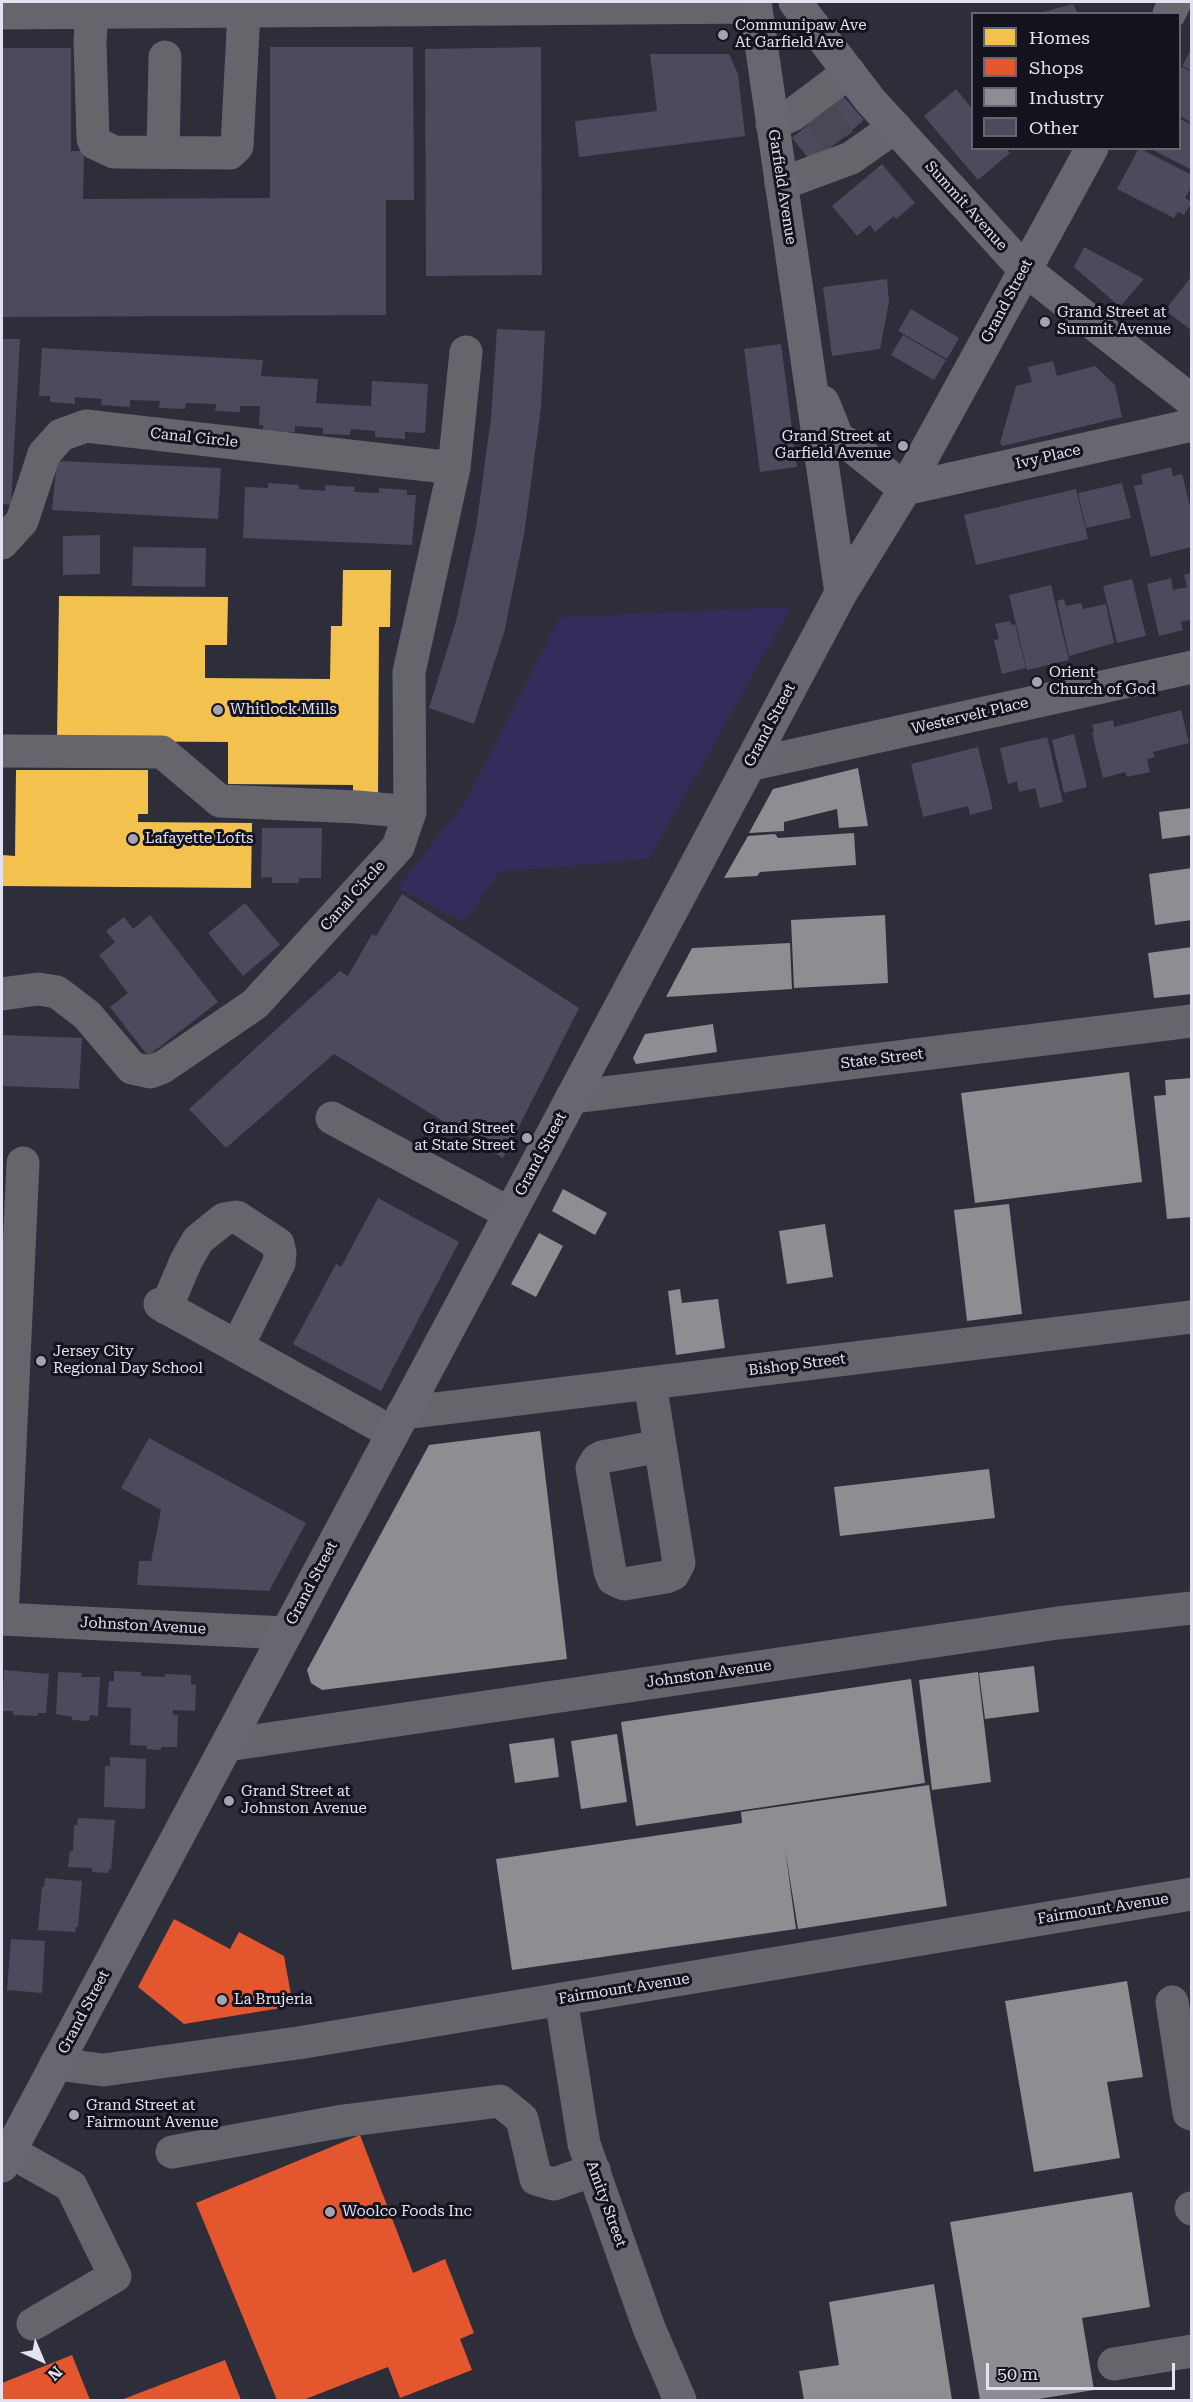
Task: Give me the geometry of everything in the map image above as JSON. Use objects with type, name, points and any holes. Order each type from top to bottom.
[{"type":"main road","points":[[755,4],[804,2]]},
{"type":"main road","name":"Summit Avenue","points":[[804,2],[870,100],[1024,269],[1191,401]]},
{"type":"main road","name":"Garfield Avenue","points":[[755,4],[842,593]]},
{"type":"main road","name":"Grand Street","points":[[5,2158],[842,593],[905,489],[1091,150]]},
{"type":"main road","name":"Garfield Avenue","points":[[810,372],[838,439],[850,445],[905,489]]},
{"type":"main road","name":"Ivy Place","points":[[905,489],[1191,425]]},
{"type":"street","points":[[2,13],[244,12],[478,6],[755,4]]},
{"type":"street","points":[[92,13],[90,42],[93,139],[99,146],[114,152],[231,153],[237,146],[244,12]]},
{"type":"street","points":[[163,153],[165,57]]},
{"type":"street","points":[[772,124],[817,107],[849,72]]},
{"type":"street","points":[[781,184],[845,149],[895,127]]},
{"type":"street","name":"Canal Circle","points":[[2,994],[38,989],[57,992],[87,1015],[132,1068],[150,1072],[163,1067],[255,1004],[398,847],[410,812],[409,672],[454,468],[466,352]]},
{"type":"street","name":"Canal Circle","points":[[2,543],[22,521],[44,454],[61,435],[86,426],[454,468]]},
{"type":"street","name":"Westervelt Place","points":[[749,765],[1191,667]]},
{"type":"street","points":[[2,751],[162,752],[220,801],[358,807],[410,812]]},
{"type":"street","name":"State Street","points":[[572,1097],[1191,1021]]},
{"type":"street","points":[[332,1118],[510,1213]]},
{"type":"street","points":[[2,1619],[4,1510],[23,1163]]},
{"type":"street","points":[[237,1347],[279,1263],[280,1253],[278,1244],[237,1217],[224,1220],[198,1240],[163,1306],[237,1347],[398,1423]]},
{"type":"street","name":"Bishop Street","points":[[398,1423],[650,1383],[1191,1317]]},
{"type":"street","points":[[650,1383],[660,1446]]},
{"type":"street","name":"Johnston Avenue","points":[[227,1745],[1046,1625],[1191,1608]]},
{"type":"street","name":"Johnston Avenue","points":[[2,1619],[285,1634]]},
{"type":"street","name":"Fairmount Avenue","points":[[56,2064],[103,2070],[298,2043],[1191,1894]]},
{"type":"street","name":"Amity Street","points":[[561,1999],[584,2144],[650,2328],[680,2400]]},
{"type":"street","points":[[1172,2002],[1189,2113],[1191,2114]]},
{"type":"street","points":[[172,2152],[343,2121],[500,2102],[522,2119],[536,2180],[554,2184],[594,2170]]},
{"type":"street","points":[[5,2158],[71,2186],[115,2276],[33,2324]]},
{"type":"street","points":[[1114,2364],[1191,2351]]},
{"type":"shaded area","points":[[791,607],[649,859],[499,872],[464,922],[398,888],[467,799],[560,617]]},
{"type":"building: Homes","name":"Whitlock Mills","points":[[343,570],[391,570],[390,627],[379,627],[378,797],[353,796],[353,785],[228,784],[228,742],[57,741],[59,596],[228,597],[227,645],[205,645],[205,678],[330,679],[331,626],[342,626]]},
{"type":"building: Homes","name":"Lafayette Lofts","points":[[16,770],[148,770],[148,814],[138,814],[138,822],[252,823],[251,888],[2,886],[2,855],[15,856]]},
{"type":"building: Shops","points":[[174,1919],[230,1949],[239,1932],[284,1956],[293,2006],[184,2024],[138,1987]]},
{"type":"building: Shops","points":[[360,2135],[413,2273],[445,2259],[474,2333],[460,2339],[472,2370],[400,2398],[388,2367],[303,2400],[277,2400],[196,2203]]},
{"type":"building: Shops","points":[[72,2355],[90,2400],[2,2400],[2,2383]]},
{"type":"building: Shops","points":[[225,2360],[241,2400],[121,2400]]},
{"type":"building: Industry","points":[[858,768],[868,826],[839,828],[837,809],[784,822],[784,831],[749,833],[773,789]]},
{"type":"building: Industry","points":[[1192,808],[1192,835],[1162,839],[1159,812]]},
{"type":"building: Industry","points":[[854,833],[856,865],[760,872],[757,876],[724,878],[748,836],[775,834],[778,838]]},
{"type":"building: Industry","points":[[1192,868],[1192,920],[1155,925],[1149,874]]},
{"type":"building: Industry","points":[[885,915],[888,983],[794,988],[791,920]]},
{"type":"building: Industry","points":[[790,943],[792,989],[666,997],[692,948]]},
{"type":"building: Industry","points":[[1192,947],[1192,994],[1154,998],[1148,953]]},
{"type":"building: Industry","points":[[713,1024],[717,1052],[636,1064],[633,1058],[645,1034]]},
{"type":"building: Industry","points":[[1129,1072],[1142,1182],[975,1203],[961,1093]]},
{"type":"building: Industry","points":[[1192,1078],[1192,1217],[1167,1219],[1154,1096],[1166,1095],[1165,1080]]},
{"type":"building: Industry","points":[[563,1189],[607,1213],[595,1235],[552,1211]]},
{"type":"building: Industry","points":[[1009,1204],[1022,1314],[967,1321],[954,1210]]},
{"type":"building: Industry","points":[[825,1224],[833,1277],[787,1284],[779,1231]]},
{"type":"building: Industry","points":[[539,1233],[563,1246],[536,1297],[511,1284]]},
{"type":"building: Industry","points":[[680,1289],[682,1303],[718,1299],[725,1348],[676,1355],[668,1291]]},
{"type":"building: Industry","points":[[540,1431],[567,1659],[322,1690],[311,1683],[307,1670],[429,1445]]},
{"type":"building: Industry","points":[[989,1469],[995,1518],[840,1536],[834,1487]]},
{"type":"building: Industry","points":[[1034,1666],[1039,1712],[985,1719],[979,1673]]},
{"type":"building: Industry","points":[[978,1672],[991,1782],[932,1790],[919,1680]]},
{"type":"building: Industry","points":[[911,1679],[925,1783],[636,1826],[621,1722]]},
{"type":"building: Industry","points":[[617,1734],[627,1802],[581,1809],[571,1741]]},
{"type":"building: Industry","points":[[554,1738],[559,1777],[515,1783],[509,1744]]},
{"type":"building: Industry","points":[[929,1785],[947,1906],[798,1929],[785,1849],[796,1929],[512,1970],[496,1859],[742,1823],[741,1812]]},
{"type":"building: Industry","points":[[1127,1981],[1143,2077],[1107,2082],[1120,2158],[1034,2172],[1005,2001]]},
{"type":"building: Industry","points":[[1132,2192],[1150,2307],[1082,2318],[1094,2390],[1032,2400],[980,2400],[950,2222]]},
{"type":"building: Industry","points":[[934,2284],[952,2400],[804,2400],[799,2371],[839,2365],[829,2302]]},
{"type":"building: Other","points":[[1073,4],[1077,12],[1043,12]]},
{"type":"building: Other","points":[[270,47],[413,47],[414,200],[386,200],[386,315],[2,317],[2,48],[71,48],[71,151],[84,151],[83,199],[270,198]]},
{"type":"building: Other","points":[[541,47],[542,275],[426,276],[425,49]]},
{"type":"building: Other","points":[[1192,48],[1192,71],[1182,66]]},
{"type":"building: Other","points":[[650,54],[729,54],[738,74],[745,136],[579,157],[575,121],[657,111]]},
{"type":"building: Other","points":[[1181,67],[1192,72],[1192,123],[1181,117]]},
{"type":"building: Other","points":[[956,89],[971,108],[971,150],[1008,150],[1010,153],[978,180],[924,116]]},
{"type":"building: Other","points":[[843,96],[864,120],[812,163],[792,138]]},
{"type":"building: Other","points":[[1181,120],[1192,125],[1192,170],[1153,150],[1181,150]]},
{"type":"building: Other","points":[[1138,150],[1143,150],[1192,175],[1192,186],[1185,198],[1192,202],[1184,215],[1178,212],[1174,218],[1117,189]]},
{"type":"building: Other","points":[[882,164],[915,203],[896,219],[894,216],[875,232],[870,225],[857,236],[832,206]]},
{"type":"building: Other","points":[[1084,247],[1144,279],[1120,307],[1074,267]]},
{"type":"building: Other","points":[[1192,276],[1192,331],[1165,310]]},
{"type":"building: Other","points":[[887,279],[889,302],[880,349],[832,356],[823,287]]},
{"type":"building: Other","points":[[911,309],[959,338],[947,359],[898,331]]},
{"type":"building: Other","points":[[497,329],[545,331],[541,408],[524,535],[504,633],[474,724],[429,708],[456,621],[476,528],[491,418]]},
{"type":"building: Other","points":[[903,335],[946,360],[934,380],[891,355]]},
{"type":"building: Other","points":[[2,339],[20,339],[11,505],[2,504]]},
{"type":"building: Other","points":[[781,344],[797,467],[760,472],[744,349]]},
{"type":"building: Other","points":[[42,348],[263,360],[261,376],[318,379],[316,403],[371,406],[372,381],[428,384],[425,433],[405,432],[405,439],[375,437],[375,431],[351,429],[350,435],[323,434],[323,428],[295,426],[295,432],[263,431],[263,425],[259,425],[260,406],[240,406],[240,412],[215,411],[216,404],[186,403],[185,409],[159,408],[160,401],[130,400],[130,407],[101,405],[102,399],[75,397],[75,404],[50,402],[50,396],[39,396]]},
{"type":"building: Other","points":[[1053,361],[1057,376],[1095,366],[1115,385],[1122,417],[1003,446],[1000,443],[1016,386],[1032,382],[1028,367]]},
{"type":"building: Other","points":[[57,461],[221,468],[218,519],[52,510]]},
{"type":"building: Other","points":[[1171,467],[1173,476],[1182,474],[1192,514],[1192,547],[1151,557],[1134,486],[1143,484],[1141,475]]},
{"type":"building: Other","points":[[268,483],[299,485],[299,489],[325,491],[325,485],[355,487],[354,492],[379,493],[379,488],[407,490],[407,495],[416,495],[412,545],[243,538],[245,487],[268,488]]},
{"type":"building: Other","points":[[1122,483],[1131,518],[1086,528],[1078,493]]},
{"type":"building: Other","points":[[1076,489],[1088,539],[976,565],[964,515]]},
{"type":"building: Other","points":[[100,535],[100,574],[63,575],[63,536]]},
{"type":"building: Other","points":[[133,547],[206,548],[205,587],[132,586]]},
{"type":"building: Other","points":[[1192,573],[1192,619],[1181,622],[1183,630],[1159,636],[1147,584],[1171,578],[1173,590],[1187,587],[1184,575]]},
{"type":"building: Other","points":[[1132,579],[1146,636],[1117,643],[1103,586]]},
{"type":"building: Other","points":[[1051,585],[1069,660],[1027,670],[1009,595]]},
{"type":"building: Other","points":[[1064,599],[1066,606],[1081,603],[1083,609],[1106,604],[1114,643],[1069,656],[1057,601]]},
{"type":"building: Other","points":[[1010,621],[1011,625],[1015,624],[1026,668],[1002,674],[994,640],[999,639],[995,624]]},
{"type":"building: Other","points":[[1181,710],[1189,743],[1153,752],[1155,757],[1147,759],[1150,772],[1127,777],[1125,772],[1103,778],[1092,725],[1113,720],[1114,727]]},
{"type":"building: Other","points":[[1074,734],[1087,787],[1064,793],[1052,740]]},
{"type":"building: Other","points":[[1047,737],[1063,802],[1040,808],[1035,788],[1019,792],[1017,781],[1008,784],[1000,748]]},
{"type":"building: Other","points":[[978,747],[993,809],[970,815],[968,806],[923,817],[911,764]]},
{"type":"building: Other","points":[[262,828],[322,828],[321,878],[299,878],[299,883],[272,883],[272,877],[261,878]]},
{"type":"building: Other","points":[[402,894],[579,1008],[503,1158],[334,1054],[226,1148],[189,1109],[340,971],[348,976],[372,934],[376,936]]},
{"type":"building: Other","points":[[245,903],[280,945],[243,976],[208,933]]},
{"type":"building: Other","points":[[150,915],[218,1002],[148,1056],[110,1007],[128,993],[99,955],[115,942],[106,931],[124,917],[133,929]]},
{"type":"building: Other","points":[[2,1035],[82,1038],[79,1089],[2,1086]]},
{"type":"building: Other","points":[[378,1198],[459,1242],[381,1391],[293,1344],[336,1264],[341,1267]]},
{"type":"building: Other","points":[[149,1438],[306,1523],[269,1591],[137,1585],[139,1561],[151,1561],[161,1510],[121,1488]]},
{"type":"building: Other","points":[[4,1670],[49,1674],[46,1713],[38,1713],[38,1716],[13,1715],[13,1711],[2,1711]]},
{"type":"building: Other","points":[[114,1671],[141,1672],[141,1676],[191,1675],[191,1684],[196,1685],[195,1711],[173,1710],[173,1715],[178,1715],[177,1747],[161,1747],[161,1750],[130,1745],[131,1708],[107,1707],[109,1681],[114,1681]]},
{"type":"building: Other","points":[[58,1672],[82,1673],[81,1677],[100,1677],[98,1716],[90,1715],[89,1721],[72,1720],[72,1717],[56,1714]]},
{"type":"building: Other","points":[[110,1757],[146,1759],[145,1809],[104,1807],[105,1766],[110,1766]]},
{"type":"building: Other","points":[[78,1818],[115,1820],[111,1870],[109,1869],[108,1873],[92,1872],[92,1868],[68,1867],[70,1851],[73,1851],[74,1825],[77,1825]]},
{"type":"building: Other","points":[[45,1878],[82,1881],[78,1927],[75,1932],[38,1930]]},
{"type":"building: Other","points":[[11,1939],[45,1941],[42,1993],[7,1990]]},
{"type":"tunnel","points":[[821,114],[839,141]]},
{"type":"place","name":"Communipaw Ave At Garfield Ave","points":[[723,35]]},
{"type":"place","name":"Grand Street at Summit Avenue","points":[[1045,322]]},
{"type":"place","name":"Grand Street at Garfield Avenue","points":[[903,446]]},
{"type":"place","name":"Orient Church of God","points":[[1037,682]]},
{"type":"place","name":"Whitlock Mills","points":[[218,710]]},
{"type":"place","name":"Lafayette Lofts","points":[[133,839]]},
{"type":"place","name":"Grand Street at State Street","points":[[527,1138]]},
{"type":"place","name":"Jersey City Regional Day School","points":[[41,1361]]},
{"type":"place","name":"Grand Street at Johnston Avenue","points":[[229,1801]]},
{"type":"place","name":"La Brujeria","points":[[222,2000]]},
{"type":"place","name":"Grand Street at Fairmount Avenue","points":[[74,2115]]},
{"type":"place","name":"Woolco Foods Inc","points":[[330,2212]]}]
